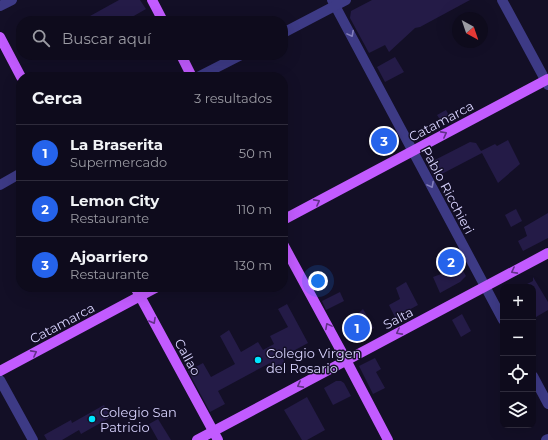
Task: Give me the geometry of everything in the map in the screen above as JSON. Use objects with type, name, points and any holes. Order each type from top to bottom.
[{"type":"main road","points":[[152,0],[160,16]]},
{"type":"main road","points":[[0,37],[18,72]]},
{"type":"main road","points":[[184,60],[190,72]]},
{"type":"main road","name":"Catamarca","points":[[288,217],[547,81]]},
{"type":"main road","points":[[288,253],[388,440]]},
{"type":"main road","name":"Salta","points":[[197,440],[216,436],[346,360],[548,253]]},
{"type":"main road","name":"Callao","points":[[137,292],[216,436]]},
{"type":"main road","name":"Catamarca","points":[[0,371],[148,292]]},
{"type":"street","points":[[0,6],[12,0]]},
{"type":"street","points":[[288,30],[334,3],[346,0]]},
{"type":"street","points":[[502,0],[547,81]]},
{"type":"street","name":"Pablo Ricchieri","points":[[334,3],[500,314]]},
{"type":"street","points":[[208,72],[231,60]]},
{"type":"street","points":[[0,185],[16,176]]},
{"type":"street","points":[[0,380],[33,440]]},
{"type":"street","points":[[536,382],[548,404]]},
{"type":"building","points":[[119,0],[140,0],[146,9],[134,16],[90,16]]},
{"type":"building","points":[[372,0],[470,0],[420,27],[415,28],[389,52],[385,45],[369,53],[350,18],[351,11]]},
{"type":"building","points":[[395,57],[404,72],[385,82],[377,67]]},
{"type":"building","points":[[446,110],[450,117],[441,121],[437,115]]},
{"type":"building","points":[[508,140],[520,164],[498,183],[482,153],[434,178],[427,164],[470,142],[476,143],[481,151],[495,144],[497,146]]},
{"type":"building","points":[[516,209],[522,221],[511,227],[505,215]]},
{"type":"building","points":[[548,213],[548,238],[523,251],[518,241],[527,236],[524,227]]},
{"type":"building","points":[[454,255],[466,276],[460,282],[440,293],[433,277],[441,274],[437,265]]},
{"type":"building","points":[[533,277],[548,302],[548,310],[536,317],[536,284],[527,284],[533,281]]},
{"type":"building","points":[[406,282],[418,305],[396,319],[389,305],[400,299],[396,288]]},
{"type":"building","points":[[340,292],[344,301],[326,310],[322,301]]},
{"type":"building","name":"Colegio Virgen del Rosario","points":[[287,304],[308,343],[282,357],[285,363],[273,369],[270,363],[218,391],[225,404],[210,412],[188,371],[203,363],[211,377],[235,364],[220,336],[229,330],[241,352],[258,342],[263,350],[274,344],[270,336],[288,327],[278,309]]},
{"type":"building","points":[[363,309],[374,328],[357,337],[349,322]]},
{"type":"building","points":[[462,314],[471,331],[461,337],[452,320]]},
{"type":"building","points":[[375,358],[381,369],[376,372],[385,388],[373,394],[359,366]]},
{"type":"building","points":[[336,381],[341,381],[344,383],[351,396],[333,405],[324,388]]},
{"type":"building","points":[[307,397],[325,430],[307,440],[302,440],[284,410]]},
{"type":"building","points":[[104,405],[111,417],[81,434],[79,430],[62,440],[47,440],[44,435],[71,420],[72,423]]},
{"type":"building","points":[[158,419],[171,440],[158,440],[149,424]]},
{"type":"place","name":"Ajoarriero","points":[[384,141]]},
{"type":"place","name":"Lemon City","points":[[451,262]]},
{"type":"place","name":"La Braserita","points":[[357,328]]},
{"type":"place","name":"Colegio Virgen del Rosario","points":[[258,360]]},
{"type":"place","name":"Colegio San Patricio","points":[[92,419]]}]
